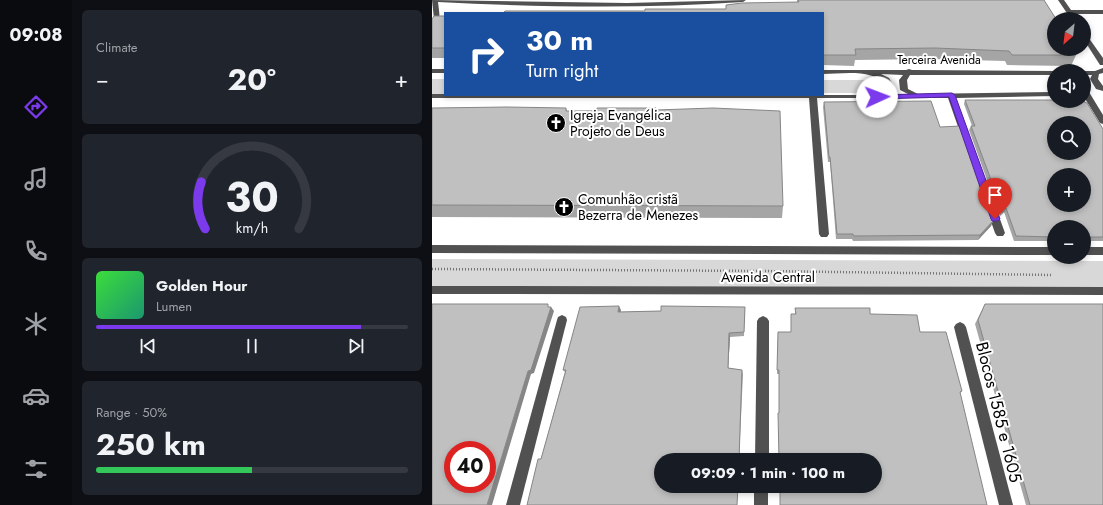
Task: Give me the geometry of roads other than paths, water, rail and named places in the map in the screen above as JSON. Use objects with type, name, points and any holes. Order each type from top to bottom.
[{"type":"street","points":[[432,30],[434,0],[572,6],[622,6],[699,4],[743,0]]},
{"type":"street","points":[[572,6],[583,4],[591,0]]},
{"type":"street","points":[[604,0],[622,6]]},
{"type":"street","points":[[1061,0],[1069,12]]},
{"type":"street","points":[[1091,12],[1103,12]]},
{"type":"street","points":[[434,18],[444,19]]},
{"type":"street","points":[[1091,49],[1101,68]]},
{"type":"street","points":[[1091,71],[1101,68]]},
{"type":"street","points":[[1101,68],[1094,79],[1103,90]]},
{"type":"street","points":[[432,71],[444,71]]},
{"type":"street","points":[[909,71],[903,80],[904,90],[918,96]]},
{"type":"street","name":"Terceira Avenida","points":[[824,72],[909,71],[1047,73]]},
{"type":"street","points":[[870,72],[886,80],[890,86],[889,92],[877,97]]},
{"type":"street","points":[[432,96],[877,97],[1047,94]]},
{"type":"street","points":[[1091,94],[1103,94]]},
{"type":"street","points":[[952,95],[1000,233]]},
{"type":"street","points":[[812,96],[824,234]]},
{"type":"street","points":[[1091,103],[1103,121]]},
{"type":"street","name":"Avenida Central","points":[[432,249],[1047,251]]},
{"type":"street","points":[[1091,251],[1103,251]]},
{"type":"street","name":"Avenida Central","points":[[432,290],[1103,291]]},
{"type":"street","points":[[512,505],[562,320]]},
{"type":"street","points":[[762,453],[763,321]]},
{"type":"street","name":"Blocos 1585 e 1605","points":[[960,327],[1006,505]]},
{"type":"street","points":[[761,493],[761,505]]},
{"type":"place","name":"Igreja Evangélica Projeto de Deus","points":[[556,123]]},
{"type":"place","name":"Comunhão cristã Bezerra de Menezes","points":[[564,207]]}]
